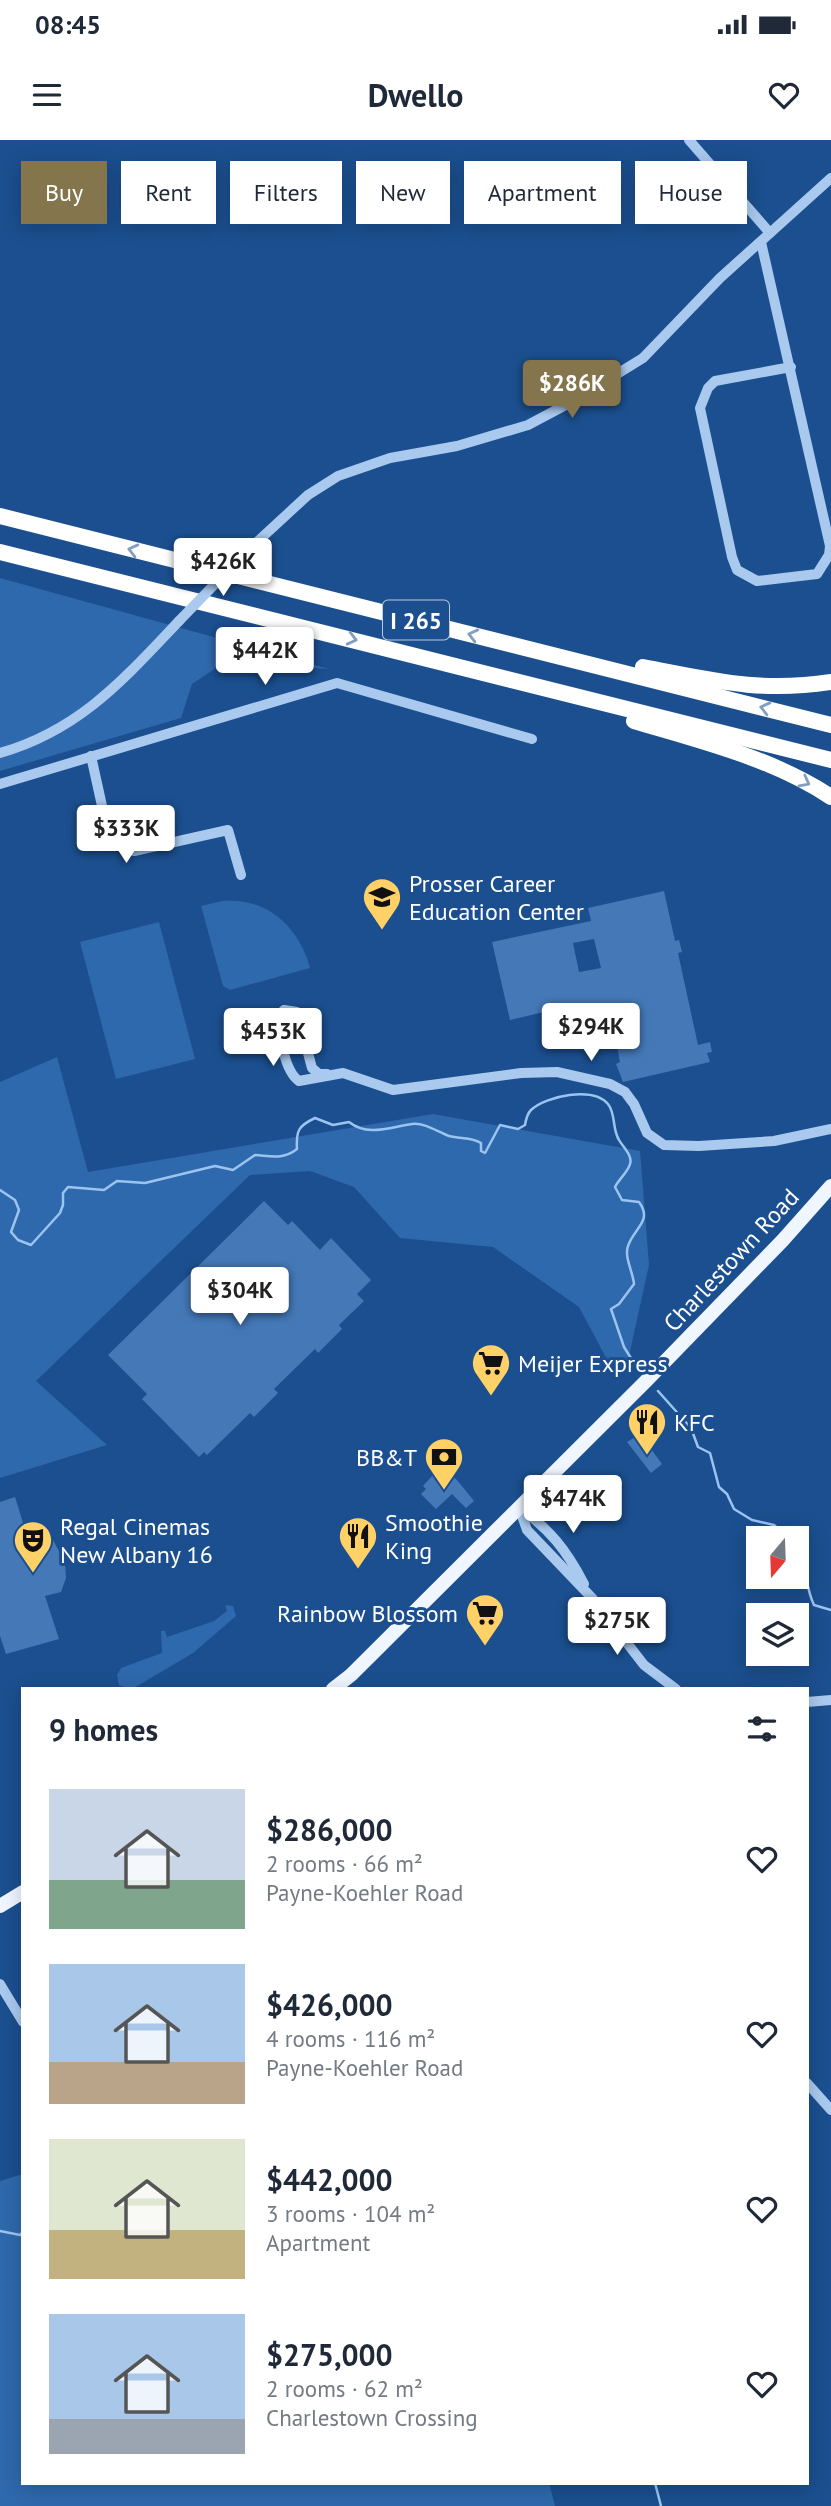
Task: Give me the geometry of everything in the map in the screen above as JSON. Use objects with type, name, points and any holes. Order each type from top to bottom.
[{"type":"highway","name":"I 265","points":[[0,516],[831,725]]},
{"type":"highway","name":"I 265","points":[[0,552],[831,760]]},
{"type":"highway","points":[[506,643],[734,685],[787,686],[831,681]]},
{"type":"highway","points":[[414,655],[755,759],[803,780],[831,797]]},
{"type":"main road","name":"Charlestown Road","points":[[336,1687],[351,1675],[745,1280],[831,1186]]},
{"type":"main road","points":[[0,1906],[21,1893]]},
{"type":"street","points":[[689,140],[770,233]]},
{"type":"street","points":[[0,753],[32,742],[66,725],[97,704],[245,553],[308,495],[338,476],[381,460],[457,446],[528,425],[575,400],[653,350],[703,294],[831,178]]},
{"type":"street","points":[[761,242],[791,367],[825,516],[830,546],[829,555],[817,574],[757,581],[737,570],[732,557],[700,408],[708,387],[715,381],[791,367]]},
{"type":"street","points":[[0,783],[337,683],[532,739]]},
{"type":"street","points":[[91,756],[108,833],[113,841],[134,851],[228,830],[241,875]]},
{"type":"street","points":[[327,1074],[304,1082],[292,1076],[278,1021],[284,1010],[297,1012],[312,1068],[319,1074],[343,1073],[393,1090],[521,1073],[569,1074],[610,1084],[625,1092],[634,1104],[647,1133],[658,1142],[671,1147],[774,1142],[831,1129]]},
{"type":"street","points":[[519,1507],[536,1520],[568,1553],[590,1595],[643,1665],[662,1681],[675,1687]]},
{"type":"street","points":[[809,1702],[831,1700]]},
{"type":"street","points":[[0,1984],[21,2019]]},
{"type":"street","points":[[809,2085],[830,2109]]},
{"type":"shaded area","points":[[0,578],[329,669],[225,662],[192,684],[181,718],[0,771]]},
{"type":"shaded area","points":[[222,901],[253,904],[279,918],[298,940],[310,968],[230,990],[223,986],[201,906]]},
{"type":"shaded area","points":[[159,922],[195,1059],[116,1079],[80,942]]},
{"type":"shaded area","points":[[57,1057],[88,1172],[433,1114],[640,1151],[649,1265],[627,1365],[611,1367],[579,1307],[493,1247],[400,1238],[354,1187],[310,1171],[250,1175],[36,1381],[107,1445],[0,1478],[0,1082]]},
{"type":"shaded area","points":[[225,1605],[233,1606],[236,1616],[193,1653],[134,1687],[119,1685],[117,1675],[121,1668],[162,1653],[161,1631],[165,1631],[167,1637],[214,1621],[227,1611]]},
{"type":"shaded area","points":[[21,2175],[21,2485],[550,2485],[555,2506],[0,2506],[0,2181]]},
{"type":"building","name":"Prosser Career Education Center","points":[[664,891],[675,941],[679,940],[682,952],[678,953],[698,1045],[710,1042],[712,1052],[707,1053],[710,1062],[623,1082],[616,1064],[620,1062],[612,1021],[589,1026],[585,1009],[563,1014],[561,1008],[510,1020],[492,942],[591,921],[588,908]],"holes":[[[594,939],[601,968],[579,972],[573,943]]]},
{"type":"building","points":[[264,1201],[288,1225],[292,1221],[320,1250],[331,1238],[371,1280],[357,1294],[364,1301],[339,1325],[342,1329],[318,1353],[315,1349],[274,1389],[278,1393],[254,1417],[250,1413],[207,1455],[204,1452],[199,1457],[142,1399],[147,1394],[108,1355]]},
{"type":"building","name":"KFC","points":[[640,1434],[662,1464],[651,1473],[627,1442]]},
{"type":"building","name":"BB&T","points":[[444,1470],[457,1480],[474,1501],[466,1508],[452,1494],[436,1509],[421,1494],[426,1489],[423,1486],[433,1475],[436,1478]]},
{"type":"building","name":"Regal Cinemas New Albany 16","points":[[15,1497],[28,1539],[43,1534],[53,1540],[65,1562],[66,1578],[61,1592],[45,1596],[59,1639],[6,1654],[0,1636],[0,1502]]},
{"type":"waterway","points":[[0,1190],[15,1200],[19,1210],[11,1232],[18,1240],[31,1245],[60,1213],[63,1193],[68,1187],[104,1190],[117,1181],[145,1183],[215,1166],[233,1170],[255,1155],[287,1155],[297,1149],[299,1130],[315,1118],[333,1125],[349,1122],[356,1127],[371,1130],[421,1124],[449,1136],[477,1141],[481,1143],[481,1151],[485,1153],[500,1125],[518,1129],[525,1125],[531,1110],[538,1105],[558,1097],[592,1095],[608,1104],[617,1136],[631,1161],[615,1187],[622,1200],[639,1202],[644,1214],[627,1250],[634,1284],[619,1304],[611,1309],[624,1347],[639,1371]]},
{"type":"waterway","points":[[658,1391],[691,1428],[698,1447],[710,1453],[719,1487],[727,1494],[734,1509],[752,1520],[775,1526]]},
{"type":"waterway","points":[[809,1589],[814,1605],[831,1610]]},
{"type":"waterway","points":[[0,2231],[21,2234]]},
{"type":"waterway","points":[[656,2485],[661,2506]]},
{"type":"place","name":"Prosser Career Education Center","points":[[382,931]]},
{"type":"place","name":"Meijer Express","points":[[491,1397]]},
{"type":"place","name":"KFC","points":[[647,1456]]},
{"type":"place","name":"BB&T","points":[[444,1491]]},
{"type":"place","name":"Smoothie King","points":[[358,1570]]},
{"type":"place","name":"Regal Cinemas New Albany 16","points":[[33,1574]]},
{"type":"place","name":"Rainbow Blossom","points":[[485,1647]]}]
